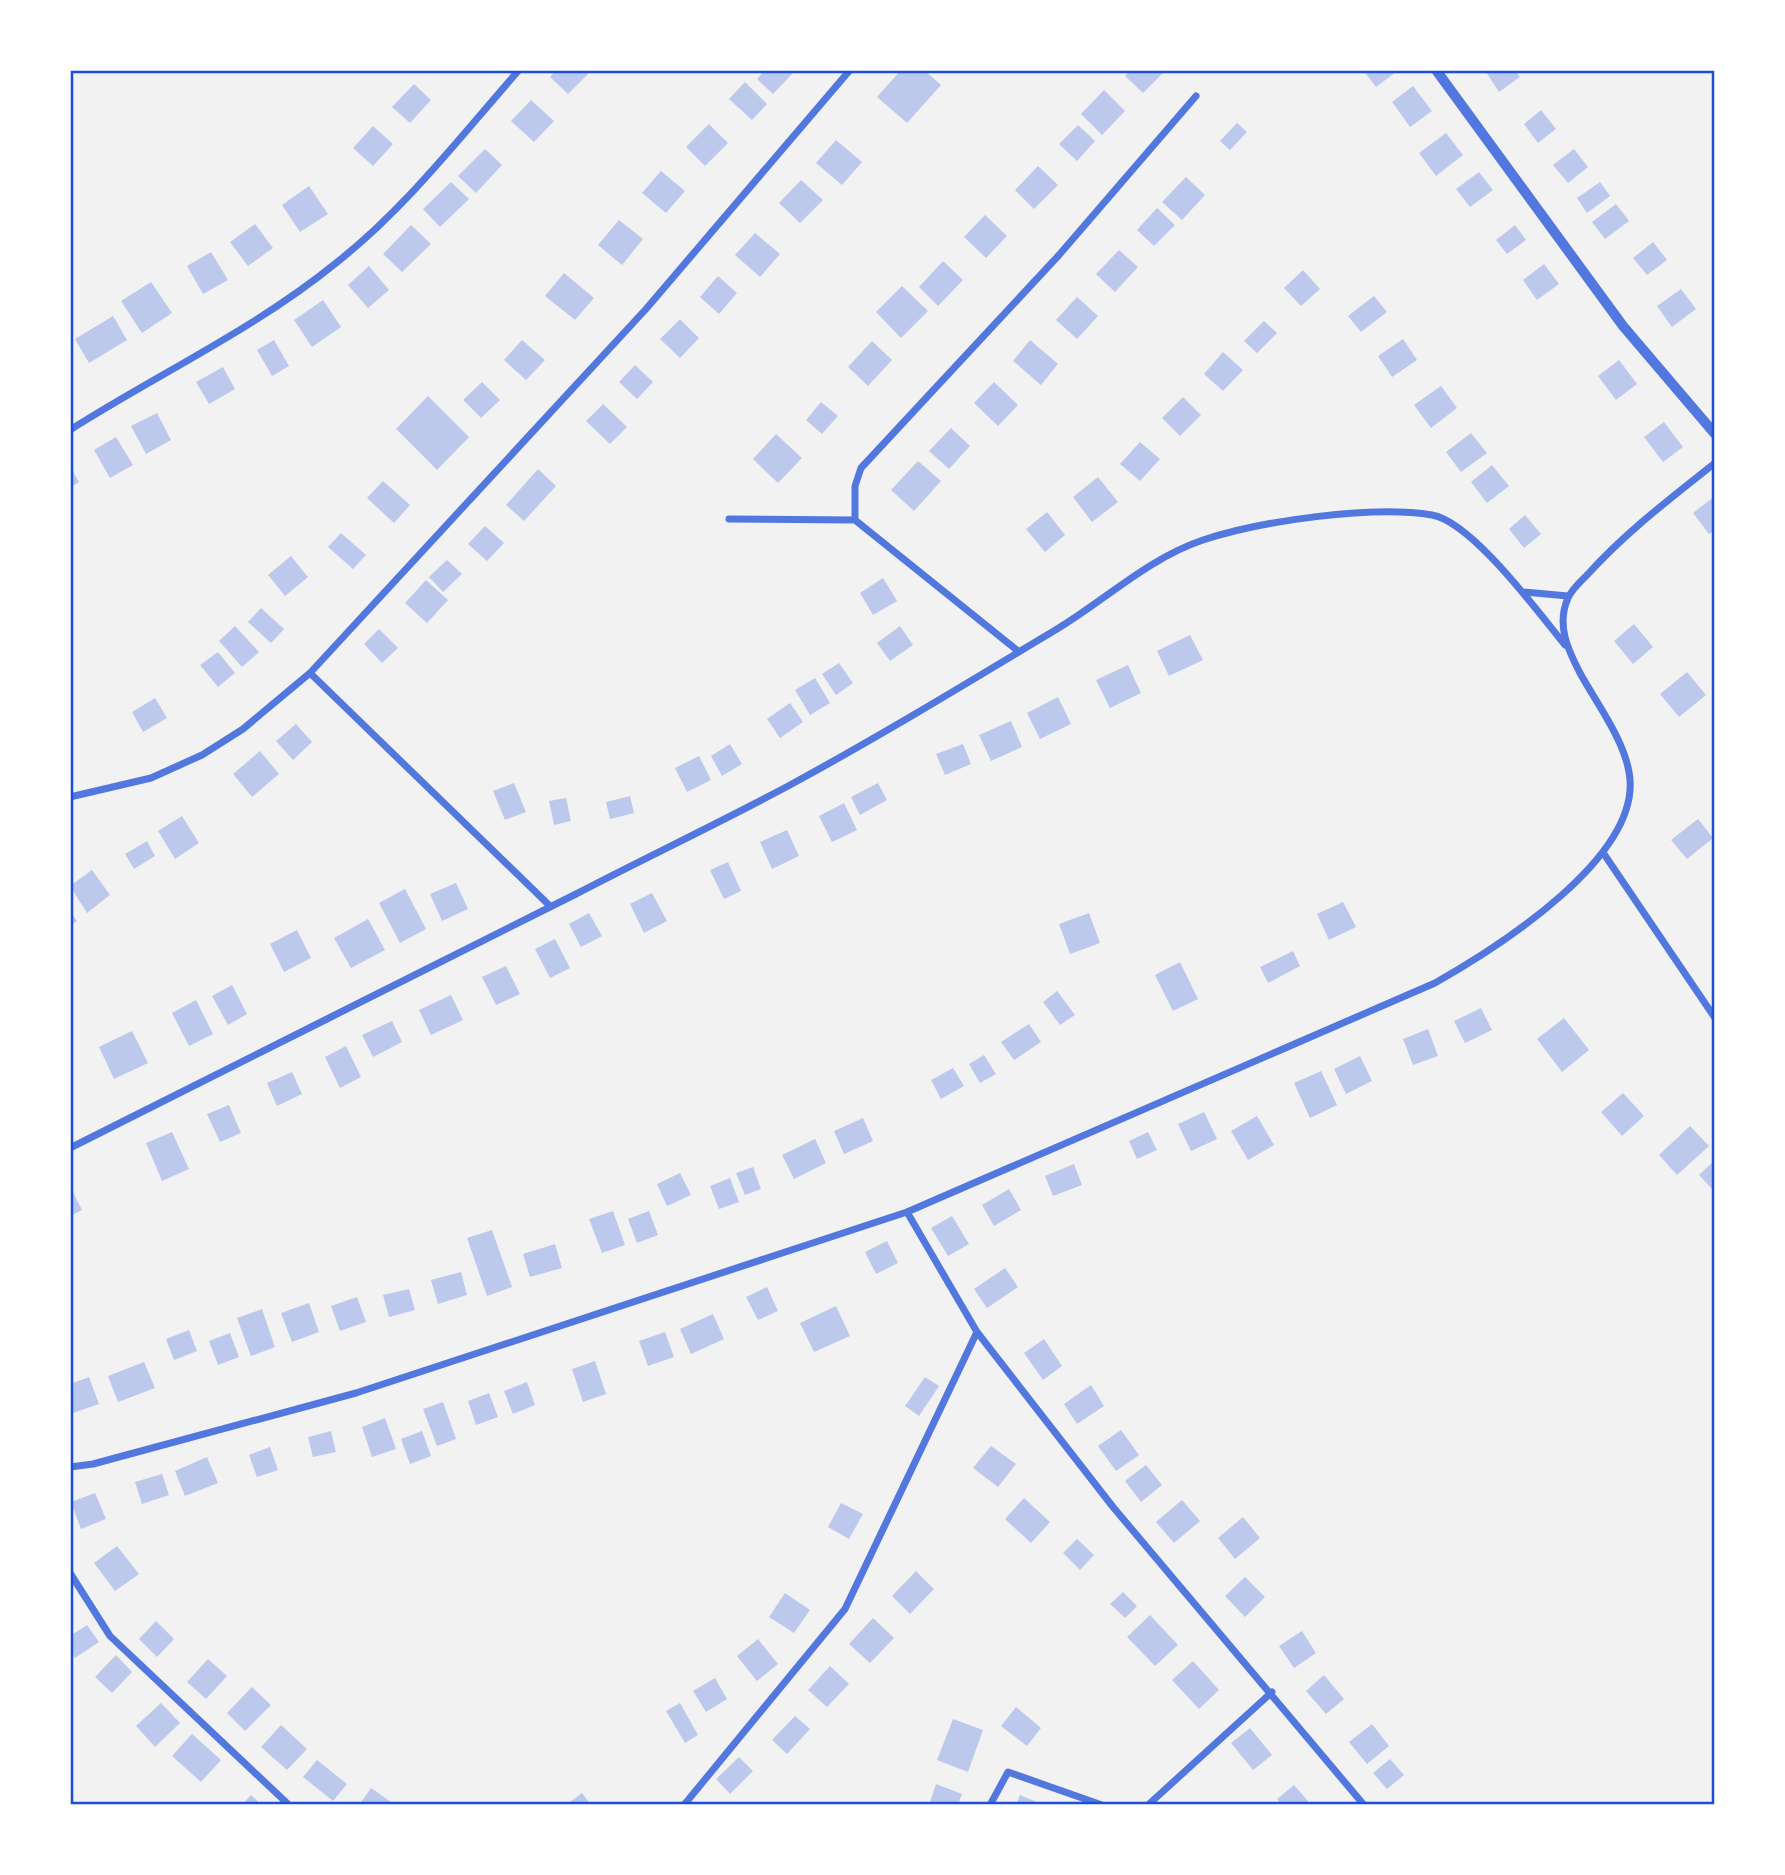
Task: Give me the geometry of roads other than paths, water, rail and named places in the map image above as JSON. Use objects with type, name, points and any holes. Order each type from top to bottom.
[{"type":"street","points":[[70,430],[200,353],[335,264],[407,198],[519,70]]},
{"type":"street","points":[[70,797],[151,778],[202,755],[243,729],[310,673],[646,309],[850,70]]},
{"type":"street","points":[[1436,70],[1623,326],[1715,433]]},
{"type":"street","points":[[855,520],[855,486],[861,468],[1059,255],[1196,96]]},
{"type":"street","points":[[1565,646],[1563,613],[1568,596],[1603,558],[1715,463]]},
{"type":"street","points":[[70,1148],[791,784],[1018,652],[1174,552],[1234,531],[1314,518],[1389,512],[1435,516],[1451,522],[1523,592],[1565,646],[1624,753],[1630,774],[1626,814],[1604,854],[1573,886],[1477,959],[1435,984],[907,1212],[356,1392],[93,1464],[70,1467]]},
{"type":"street","points":[[729,519],[855,520],[1018,652]]},
{"type":"street","points":[[1523,592],[1568,596]]},
{"type":"street","points":[[310,673],[550,906]]},
{"type":"street","points":[[1604,854],[1715,1018]]},
{"type":"street","points":[[907,1212],[977,1332],[1113,1507],[1272,1692],[1363,1805]]},
{"type":"street","points":[[684,1805],[845,1609],[977,1332]]},
{"type":"street","points":[[70,1573],[110,1636],[289,1805]]},
{"type":"street","points":[[1148,1805],[1272,1692]]},
{"type":"street","points":[[990,1805],[1008,1772],[1102,1805]]}]
